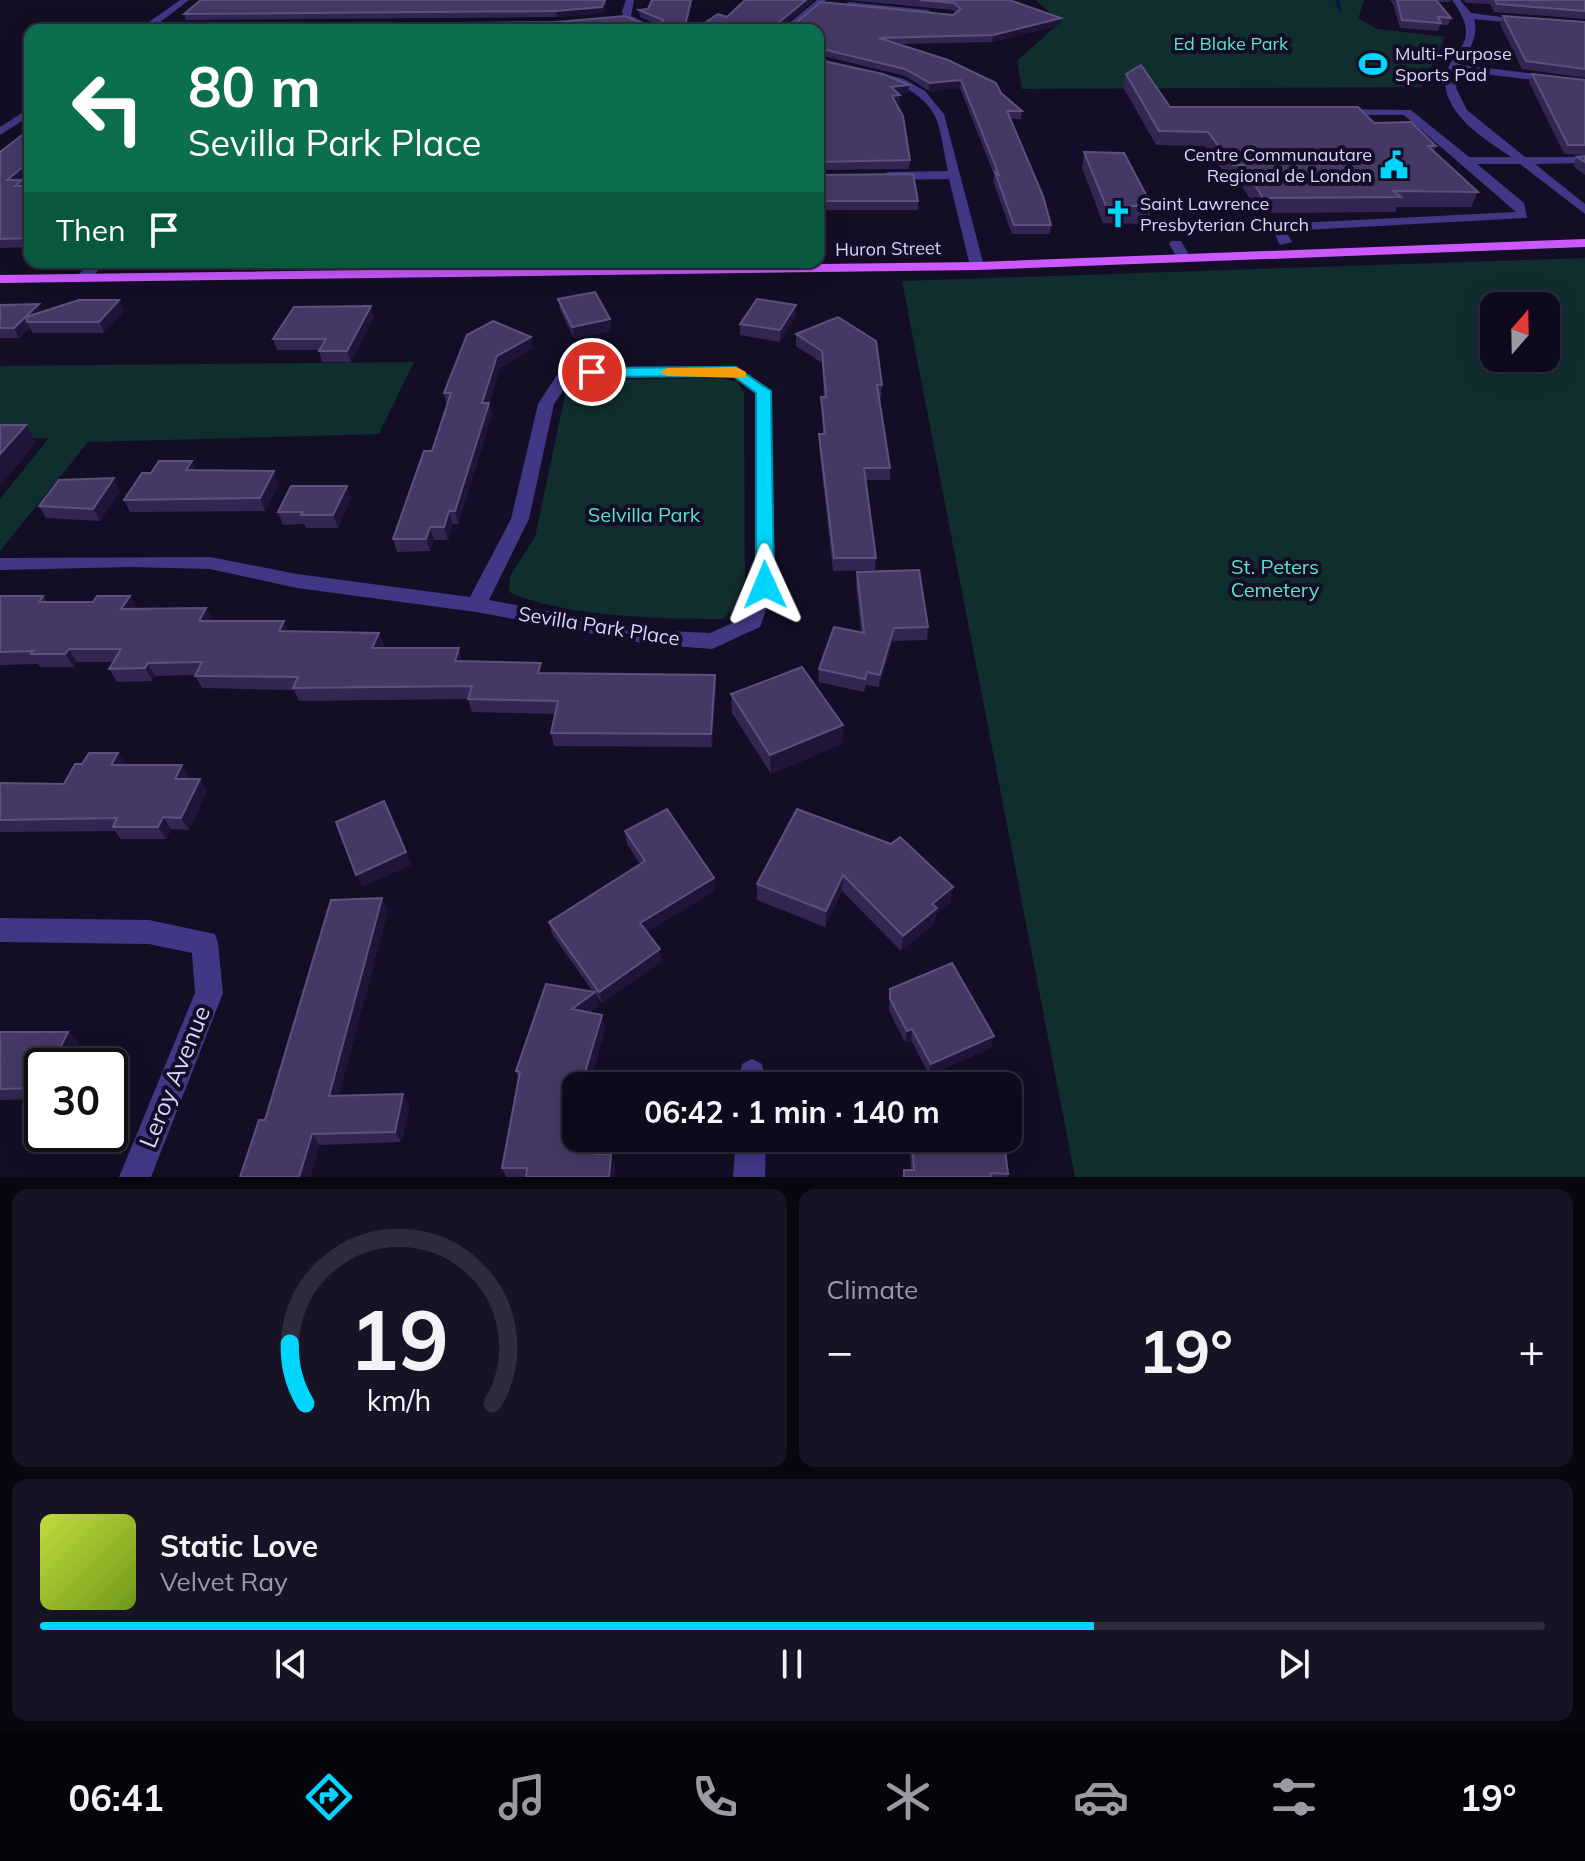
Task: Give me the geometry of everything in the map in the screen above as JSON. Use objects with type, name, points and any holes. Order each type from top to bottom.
[{"type":"main road","name":"Huron Street","points":[[0,279],[977,266],[1585,243]]},
{"type":"street","points":[[152,24],[185,0]]},
{"type":"street","points":[[627,17],[630,0]]},
{"type":"street","points":[[1456,0],[1471,16],[1473,37],[1453,67],[1450,81],[1456,103],[1480,129],[1585,210]]},
{"type":"street","points":[[794,24],[821,2],[942,15]]},
{"type":"street","points":[[1471,16],[1543,22]]},
{"type":"street","points":[[614,18],[627,17],[643,24]]},
{"type":"street","points":[[824,62],[874,72],[900,81],[921,93],[940,116],[952,175],[977,266]]},
{"type":"street","points":[[1453,67],[1585,83]]},
{"type":"street","points":[[1285,242],[1278,228],[1523,215],[1520,206],[1407,112],[1329,112]]},
{"type":"street","points":[[0,132],[24,115]]},
{"type":"street","points":[[1466,161],[1585,160]]},
{"type":"street","points":[[878,176],[952,175]]},
{"type":"street","points":[[1176,244],[1184,258]]},
{"type":"street","points":[[83,278],[93,268]]},
{"type":"street","name":"Sevilla Park Place","points":[[0,564],[210,563],[297,581],[476,605],[648,637],[712,641],[753,622],[765,585],[763,391],[736,371],[592,372],[563,378],[546,404],[520,519],[476,605]]},
{"type":"street","name":"Leroy Avenue","points":[[0,930],[149,932],[205,943],[209,993],[135,1177]]},
{"type":"street","points":[[749,1177],[750,1152]]},
{"type":"green space","name":"Ed Blake Park","points":[[1036,0],[1364,0],[1358,19],[1378,29],[1445,37],[1422,87],[1022,89],[1017,61],[1060,22]]},
{"type":"green space","name":"St. Peters Cemetery","points":[[1585,258],[1585,1177],[1075,1177],[902,281]]},
{"type":"green space","points":[[414,362],[379,434],[88,442],[0,551],[0,499],[49,438],[0,439],[0,366]]},
{"type":"green space","name":"Selvilla Park","points":[[720,378],[737,382],[744,392],[745,598],[723,619],[672,618],[584,612],[509,592],[510,576],[535,537],[565,395],[589,380]]},
{"type":"building","points":[[201,0],[605,0],[602,7],[556,11],[184,14]]},
{"type":"building","points":[[652,0],[691,0],[685,24],[662,24],[663,20],[639,10],[648,9]]},
{"type":"building","points":[[745,0],[806,0],[779,24],[703,24],[718,14],[727,17]]},
{"type":"building","points":[[920,0],[1009,0],[1061,18],[993,35],[879,38],[948,60],[996,83],[1001,93],[1022,111],[1007,111],[1043,196],[1051,225],[1014,225],[995,172],[999,175],[961,80],[930,83],[905,69],[824,49],[824,24],[794,24],[821,2],[953,15],[961,9],[954,3]]},
{"type":"building","points":[[1397,0],[1436,0],[1451,18],[1438,17],[1441,23],[1402,20]]},
{"type":"building","points":[[1495,0],[1585,0],[1585,11],[1497,4]]},
{"type":"building","points":[[625,16],[643,24],[362,24],[556,22]]},
{"type":"building","points":[[1503,16],[1585,22],[1585,69],[1526,61]]},
{"type":"building","points":[[824,61],[883,74],[909,85],[891,87],[900,95],[892,96],[903,116],[910,160],[824,162]]},
{"type":"building","points":[[1141,65],[1170,107],[1358,107],[1374,123],[1411,122],[1436,146],[1428,146],[1478,192],[1394,191],[1401,197],[1263,198],[1243,165],[1233,165],[1208,132],[1159,131],[1126,74]]},
{"type":"building","points":[[1532,74],[1585,80],[1585,145],[1568,145]]},
{"type":"building","points":[[24,134],[24,166],[7,180],[22,180],[15,186],[24,186],[24,238],[0,239],[0,152]]},
{"type":"building","points":[[1084,152],[1124,153],[1152,206],[1106,206]]},
{"type":"building","points":[[913,174],[918,201],[824,201],[824,175]]},
{"type":"building","points":[[595,292],[610,319],[572,327],[558,299]]},
{"type":"building","points":[[757,299],[796,305],[780,330],[740,324]]},
{"type":"building","points":[[79,300],[119,300],[99,322],[27,322],[26,317]]},
{"type":"building","points":[[39,304],[14,328],[0,328],[0,305]]},
{"type":"building","points":[[371,306],[347,351],[319,351],[326,339],[273,339],[294,307]]},
{"type":"building","points":[[838,317],[876,341],[882,385],[877,385],[890,468],[864,468],[876,558],[834,558],[819,434],[825,434],[821,397],[826,397],[822,351],[796,334]]},
{"type":"building","points":[[493,321],[531,337],[497,356],[482,403],[489,403],[455,511],[449,511],[444,527],[430,527],[426,539],[393,539],[424,451],[432,451],[451,393],[444,393],[467,335]]},
{"type":"building","points":[[0,425],[26,425],[0,454]]},
{"type":"building","points":[[159,461],[192,461],[186,470],[274,471],[260,498],[124,500],[142,473],[151,473]]},
{"type":"building","points":[[114,478],[93,509],[39,506],[59,480]]},
{"type":"building","points":[[291,486],[347,486],[333,515],[278,512]]},
{"type":"building","points":[[919,570],[928,627],[894,628],[880,675],[867,672],[865,679],[819,669],[834,627],[864,633],[857,572]]},
{"type":"building","points":[[0,596],[43,596],[39,602],[93,602],[97,596],[130,596],[121,609],[206,608],[199,621],[284,621],[279,631],[379,633],[372,648],[459,648],[455,661],[541,663],[538,673],[715,675],[711,734],[551,733],[558,701],[468,699],[472,686],[293,688],[298,677],[195,676],[202,662],[148,663],[145,668],[109,669],[121,649],[69,649],[65,654],[0,652]]},
{"type":"building","points":[[802,667],[843,725],[770,755],[731,694]]},
{"type":"building","points":[[89,753],[118,753],[111,765],[182,765],[175,779],[200,779],[181,818],[163,817],[158,827],[113,827],[117,818],[0,820],[0,783],[64,784],[75,764],[82,764]]},
{"type":"building","points":[[384,801],[406,852],[356,875],[336,822]]},
{"type":"building","points":[[667,809],[714,878],[640,923],[660,949],[599,992],[549,922],[645,861],[625,831]]},
{"type":"building","points":[[797,809],[891,844],[900,837],[953,887],[932,904],[937,908],[903,936],[843,875],[826,911],[757,884]]},
{"type":"building","points":[[382,898],[329,1096],[403,1094],[395,1132],[312,1134],[299,1177],[240,1177],[259,1120],[265,1120],[331,900]]},
{"type":"building","points":[[952,963],[994,1036],[931,1064],[912,1029],[907,1031],[890,999],[890,989]]},
{"type":"building","points":[[546,984],[595,992],[572,1009],[602,1015],[585,1072],[562,1072],[562,1152],[611,1154],[609,1177],[526,1177],[527,1168],[502,1168],[520,1072],[516,1071]]},
{"type":"building","points":[[0,1032],[68,1032],[60,1048],[24,1048],[24,1088],[0,1089]]},
{"type":"building","points":[[913,1152],[1005,1152],[1008,1174],[990,1173],[991,1177],[904,1177],[904,1170],[914,1170]]},
{"type":"waterway","points":[[1337,0],[1340,11]]},
{"type":"slow traffic","points":[[667,372],[736,371],[740,375]]},
{"type":"place","name":"Multi-Purpose Sports Pad","points":[[1373,64]]},
{"type":"place","name":"Centre Communautare Regional de London","points":[[1394,165]]},
{"type":"place","name":"Saint Lawrence Presbyterian Church","points":[[1118,214]]},
{"type":"route","points":[[592,372],[736,371],[763,391],[765,585]]}]
